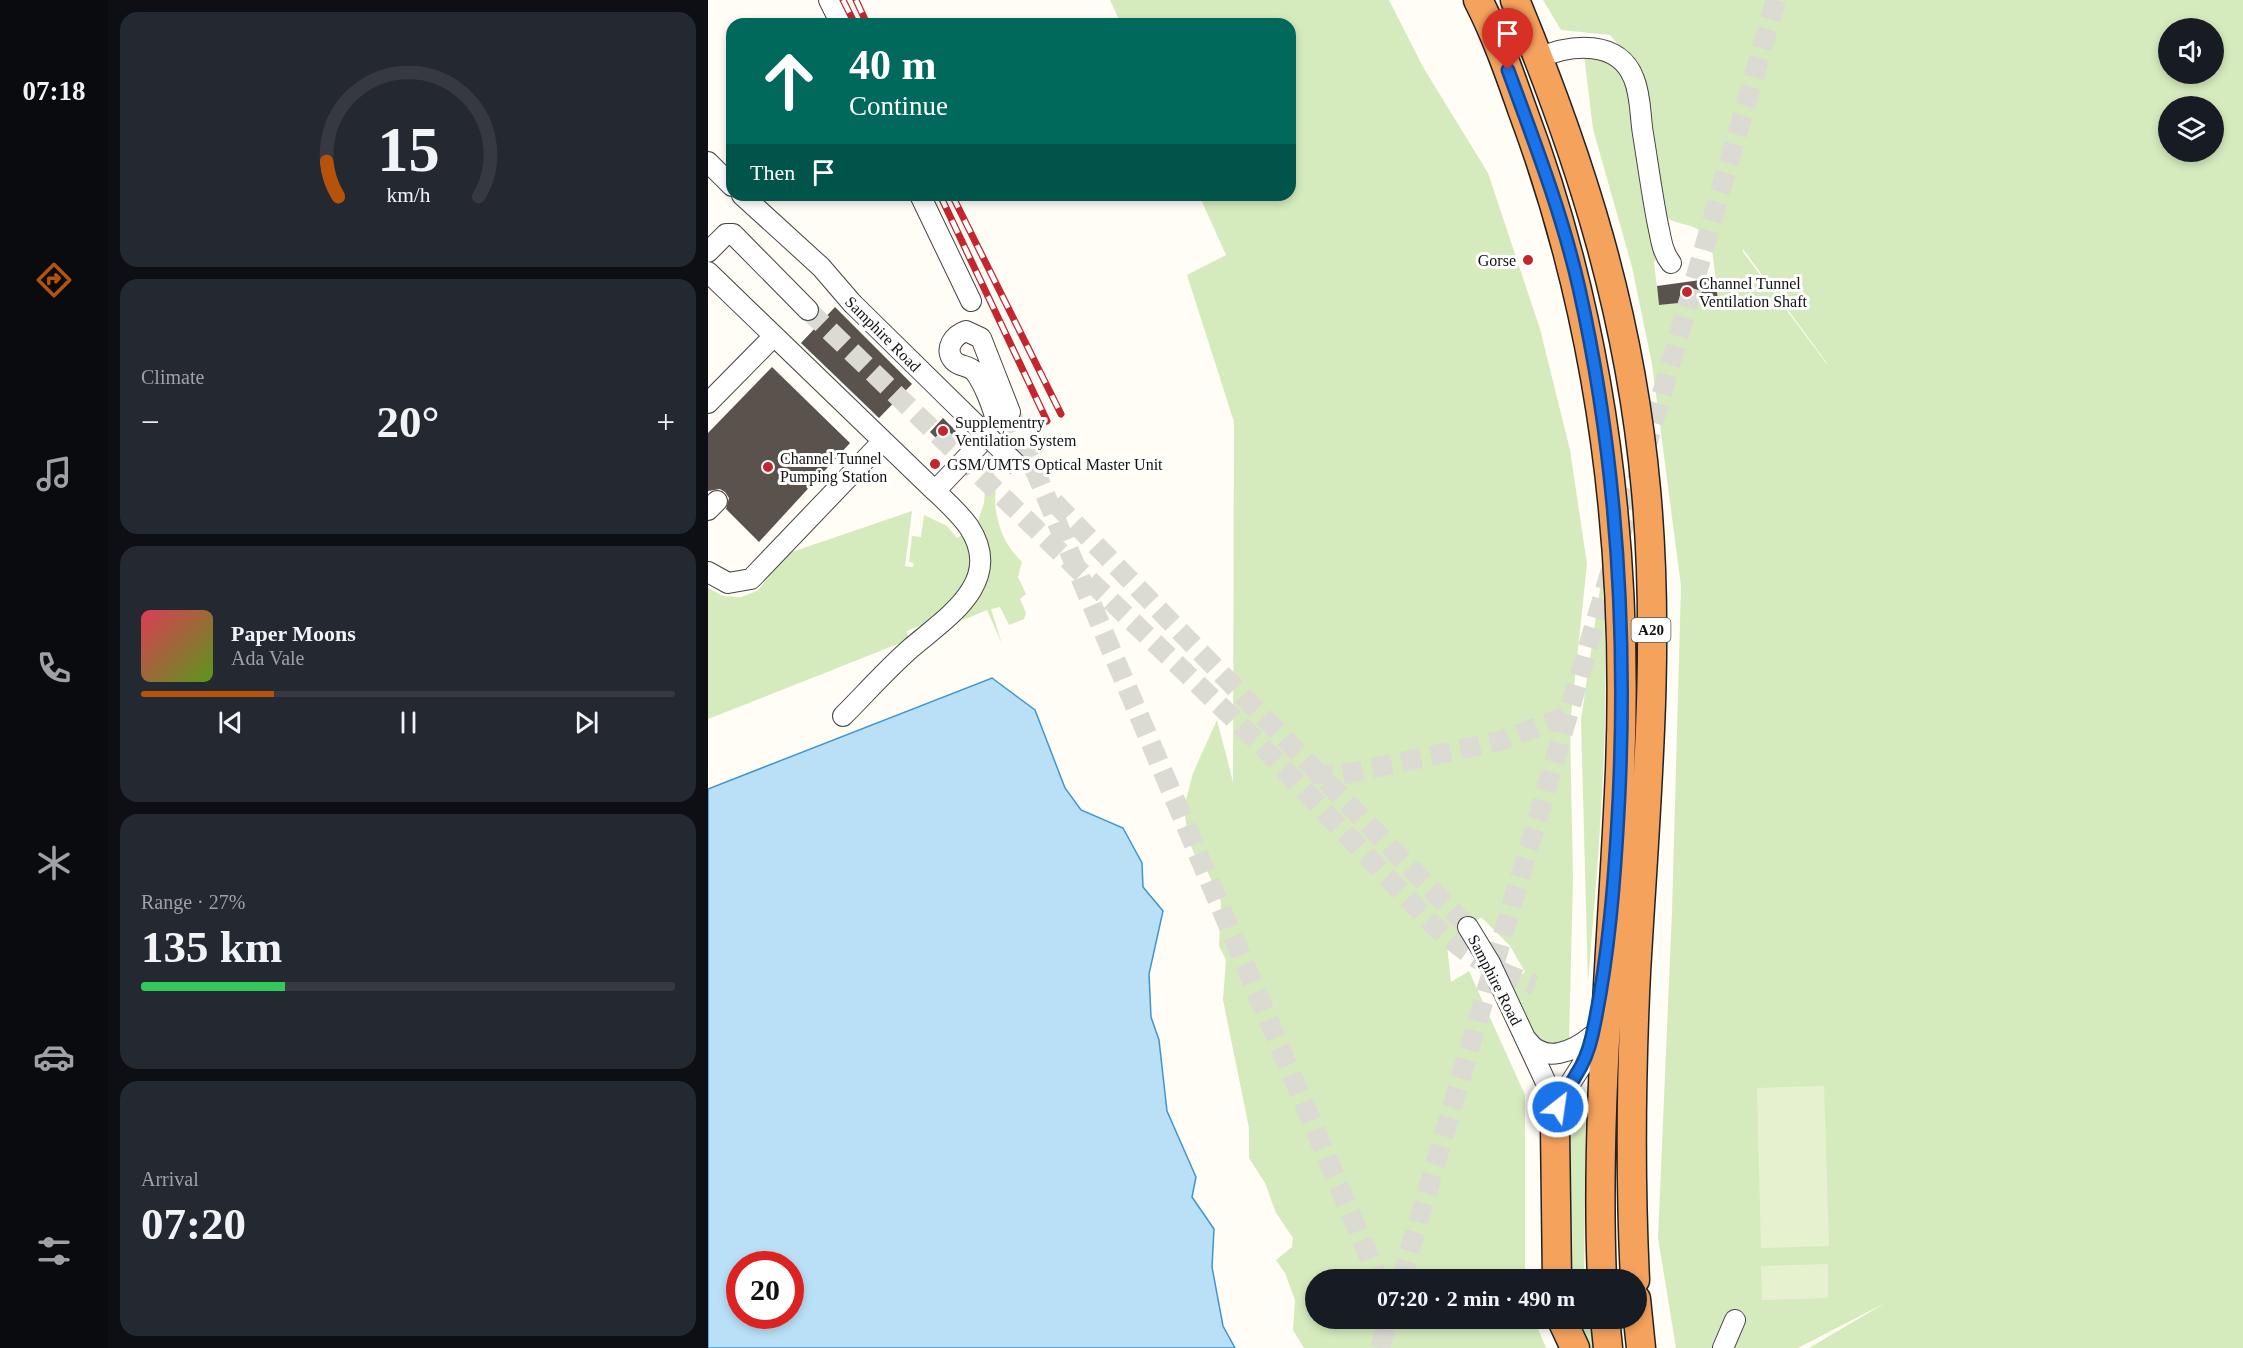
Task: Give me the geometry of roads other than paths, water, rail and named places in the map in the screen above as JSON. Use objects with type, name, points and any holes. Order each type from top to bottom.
[{"type":"highway","name":"A20","points":[[1478,0],[1543,165],[1578,285],[1597,385],[1610,478],[1622,651],[1615,880],[1601,1148],[1602,1269]]},
{"type":"highway","name":"A20","points":[[1515,0],[1580,168],[1611,281],[1636,405],[1646,491],[1651,575],[1651,693],[1632,1081],[1631,1190],[1635,1269]]},
{"type":"highway","name":"A20","points":[[1592,1036],[1615,880]]},
{"type":"highway","points":[[1555,1129],[1557,1269]]},
{"type":"highway","points":[[1566,1329],[1575,1348]]},
{"type":"highway","points":[[1606,1329],[1608,1348]]},
{"type":"highway","points":[[1639,1329],[1641,1348]]},
{"type":"lane","points":[[830,0],[838,18]]},
{"type":"lane","points":[[1539,58],[1564,48],[1601,50],[1623,62],[1631,72],[1638,93],[1663,249],[1671,263]]},
{"type":"lane","points":[[711,171],[726,182]]},
{"type":"lane","name":"Samphire Road","points":[[749,201],[821,267],[852,303],[1022,470]]},
{"type":"lane","points":[[923,201],[971,301]]},
{"type":"lane","points":[[708,252],[720,228],[733,234],[808,310]]},
{"type":"lane","points":[[708,273],[935,490],[973,533],[980,557],[977,580],[965,602],[908,651],[843,716]]},
{"type":"lane","points":[[935,490],[993,430],[996,421],[974,371],[954,361],[950,355],[951,342],[960,333],[973,332],[981,338],[1010,412]]},
{"type":"lane","points":[[708,403],[774,336]]},
{"type":"lane","points":[[708,572],[728,583],[751,579],[883,441]]},
{"type":"lane","name":"Samphire Road","points":[[1468,927],[1490,963],[1548,1087],[1555,1129]]},
{"type":"lane","name":"Samphire Road","points":[[1522,1033],[1534,1048],[1554,1054],[1571,1051],[1592,1036]]},
{"type":"lane","points":[[1555,1129],[1560,1099],[1582,1065],[1592,1036]]},
{"type":"lane","points":[[1723,1348],[1735,1320]]},
{"type":"water","points":[[992,678],[1035,710],[1065,788],[1081,810],[1123,828],[1142,863],[1143,887],[1163,911],[1149,974],[1151,1017],[1159,1040],[1167,1111],[1196,1177],[1192,1197],[1214,1229],[1212,1267],[1223,1326],[1235,1348],[708,1348],[708,789]]},
{"type":"tunnel","points":[[1620,538],[1776,0]]},
{"type":"tunnel","points":[[808,310],[1261,745],[1429,921],[1478,959],[1504,973],[1535,985]]},
{"type":"tunnel","points":[[1010,412],[1374,1269]]},
{"type":"tunnel","points":[[1054,502],[1468,927]]},
{"type":"tunnel","points":[[1404,1269],[1612,566]]},
{"type":"tunnel","points":[[1313,774],[1341,775],[1500,741],[1567,716]]},
{"type":"tunnel","points":[[1380,1348],[1386,1329]]},
{"type":"railway","points":[[843,0],[852,18]]},
{"type":"railway","points":[[856,0],[864,18]]},
{"type":"railway","points":[[943,201],[1047,421]]},
{"type":"railway","points":[[955,201],[1061,414]]},
{"type":"place","name":"Gorse","points":[[1528,260]]},
{"type":"place","name":"Channel Tunnel Ventilation Shaft","points":[[1687,292]]},
{"type":"place","name":"Supplementry Ventilation System","points":[[943,431]]},
{"type":"place","name":"GSM/UMTS Optical Master Unit","points":[[935,464]]},
{"type":"place","name":"Channel Tunnel Pumping Station","points":[[768,467]]}]
